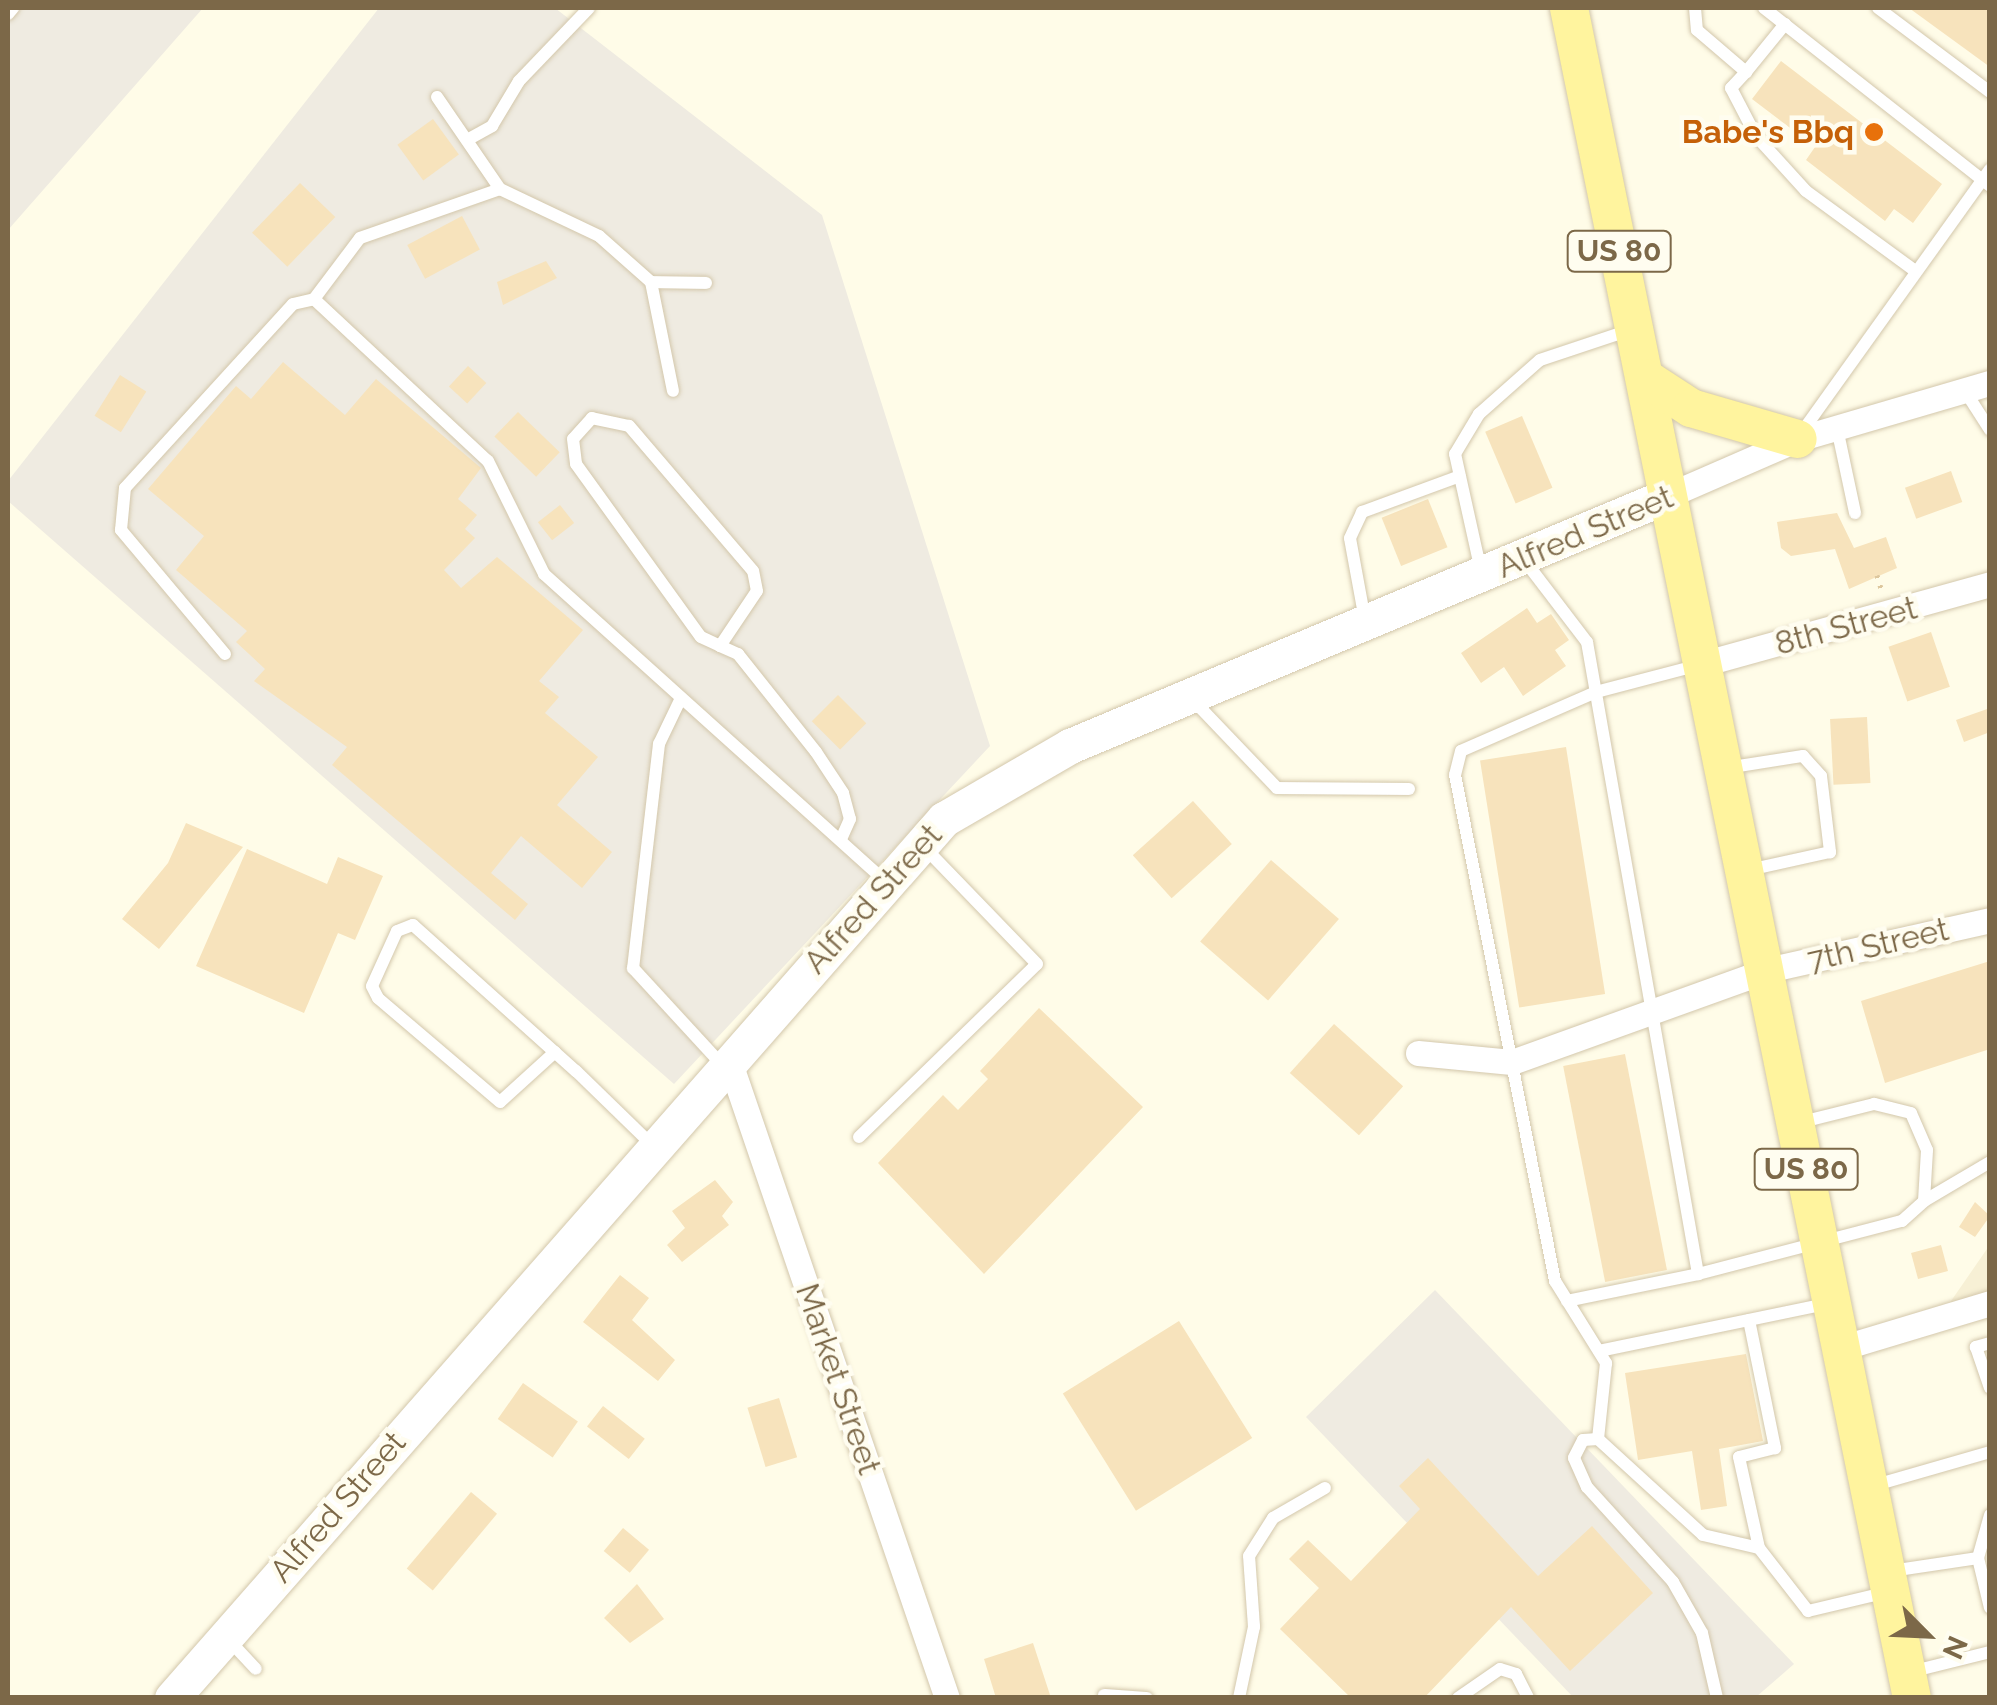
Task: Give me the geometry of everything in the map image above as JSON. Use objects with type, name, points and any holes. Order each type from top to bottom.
[{"type":"main road","name":"US 80","points":[[1569,8],[1910,1685]]},
{"type":"main road","points":[[1645,378],[1691,408],[1798,439]]},
{"type":"main road","name":"Alfred Street","points":[[172,1698],[944,819],[1070,746],[1482,576],[1669,494]]},
{"type":"street","name":"Alfred Street","points":[[1669,494],[1798,439],[1977,387]]},
{"type":"street","name":"8th Street","points":[[1702,664],[1825,622],[1990,584]]},
{"type":"street","name":"7th Street","points":[[1512,1062],[1766,970],[1990,920]]},
{"type":"street","points":[[1418,1052],[1512,1062]]},
{"type":"street","name":"Market Street","points":[[726,1063],[947,1698]]},
{"type":"street","points":[[1841,1348],[1990,1303]]},
{"type":"lane","points":[[8,14],[13,8]]},
{"type":"lane","points":[[467,140],[492,126],[519,80],[588,8]]},
{"type":"lane","points":[[1694,8],[1697,30],[1746,72]]},
{"type":"lane","points":[[1764,8],[1987,178],[1914,270],[1798,439]]},
{"type":"lane","points":[[1878,8],[1990,92]]},
{"type":"lane","points":[[1785,24],[1732,88],[1756,136],[1806,191],[1914,270]]},
{"type":"lane","points":[[437,97],[500,189],[600,236],[651,282],[672,390]]},
{"type":"lane","points":[[224,654],[122,530],[125,488],[293,304],[314,299],[360,238],[500,189]]},
{"type":"lane","points":[[651,282],[706,283]]},
{"type":"lane","points":[[314,299],[488,461],[544,574],[887,883]]},
{"type":"lane","points":[[1482,576],[1455,454],[1479,414],[1540,360],[1635,328]]},
{"type":"lane","points":[[1977,387],[1990,430]]},
{"type":"lane","points":[[720,646],[757,591],[754,570],[629,426],[592,418],[574,439],[576,464],[701,637],[720,646],[738,654],[843,793],[850,819],[841,839]]},
{"type":"lane","points":[[1837,428],[1855,513]]},
{"type":"lane","points":[[1366,624],[1350,538],[1362,512],[1460,476]]},
{"type":"lane","points":[[1524,558],[1587,642],[1698,1274]]},
{"type":"lane","points":[[1598,1440],[1606,1363],[1555,1281],[1456,775],[1461,751],[1596,692],[1702,664]]},
{"type":"lane","points":[[1189,695],[1277,788],[1409,788]]},
{"type":"lane","points":[[680,698],[659,744],[633,968],[726,1063]]},
{"type":"lane","points":[[1724,768],[1803,756],[1821,776],[1830,852],[1746,871]]},
{"type":"lane","points":[[859,1136],[1037,964],[922,844]]},
{"type":"lane","points":[[555,1052],[500,1102],[378,998],[372,986],[398,930],[413,925],[555,1052],[653,1146]]},
{"type":"lane","points":[[1797,1123],[1874,1104],[1911,1113],[1926,1150],[1924,1201]]},
{"type":"lane","points":[[1567,1300],[1698,1274],[1902,1221],[1924,1201],[1990,1162]]},
{"type":"lane","points":[[1599,1351],[1833,1303]]},
{"type":"lane","points":[[1749,1320],[1775,1448],[1739,1457],[1759,1548],[1808,1611],[1889,1582],[1978,1558]]},
{"type":"lane","points":[[1990,1342],[1976,1347],[1990,1388]]},
{"type":"lane","points":[[1717,1698],[1702,1633],[1673,1582],[1587,1487],[1574,1458],[1583,1440],[1598,1440],[1703,1535],[1759,1548]]},
{"type":"lane","points":[[1870,1486],[1990,1452]]},
{"type":"lane","points":[[1239,1698],[1254,1627],[1249,1556],[1273,1518],[1325,1488]]},
{"type":"lane","points":[[1990,1515],[1978,1558],[1990,1608]]},
{"type":"lane","points":[[226,1636],[256,1668]]},
{"type":"lane","points":[[1910,1685],[1990,1652]]},
{"type":"lane","points":[[1458,1698],[1500,1669],[1516,1674],[1528,1698]]},
{"type":"lane","points":[[1104,1696],[1146,1698]]},
{"type":"shaded area","points":[[8,8],[203,8],[8,230]]},
{"type":"shaded area","points":[[379,8],[555,8],[822,215],[990,746],[674,1084],[8,501],[8,481]]},
{"type":"shaded area","points":[[1989,1246],[1989,1317],[1929,1333]]},
{"type":"shaded area","points":[[1435,1290],[1794,1664],[1756,1697],[1573,1697],[1306,1417]]},
{"type":"building","points":[[1909,8],[1990,8],[1990,67]]},
{"type":"building","points":[[1781,61],[1942,184],[1913,223],[1894,209],[1885,221],[1806,160],[1815,147],[1752,99]]},
{"type":"building","points":[[433,119],[459,155],[423,180],[397,145]]},
{"type":"building","points":[[300,183],[335,217],[287,267],[252,233]]},
{"type":"building","points":[[462,216],[480,250],[425,279],[407,245]]},
{"type":"building","points":[[546,261],[557,278],[503,305],[497,282]]},
{"type":"building","points":[[283,362],[345,415],[376,379],[481,468],[458,499],[477,515],[465,529],[475,538],[444,570],[461,588],[497,557],[583,630],[539,681],[559,697],[545,713],[598,757],[557,805],[612,852],[582,888],[521,836],[491,873],[528,904],[515,920],[332,765],[347,747],[254,681],[265,669],[236,642],[247,631],[176,570],[204,536],[148,489],[236,386],[251,399]]},
{"type":"building","points":[[468,366],[486,383],[467,404],[449,386]]},
{"type":"building","points":[[120,375],[146,391],[121,432],[95,416]]},
{"type":"building","points":[[518,412],[560,452],[536,477],[494,436]]},
{"type":"building","points":[[1522,416],[1552,488],[1516,503],[1485,432]]},
{"type":"building","points":[[1951,471],[1962,502],[1916,519],[1905,488]]},
{"type":"building","points":[[1428,499],[1447,547],[1401,566],[1382,518]]},
{"type":"building","points":[[560,505],[574,523],[552,540],[538,522]]},
{"type":"building","points":[[1837,513],[1854,548],[1886,537],[1897,568],[1849,589],[1835,549],[1791,556],[1781,548],[1777,522]]},
{"type":"building","points":[[1527,608],[1537,623],[1551,614],[1569,640],[1555,650],[1566,666],[1523,696],[1504,667],[1481,683],[1461,653]]},
{"type":"building","points":[[1931,632],[1950,687],[1907,701],[1888,647]]},
{"type":"building","points":[[838,695],[866,723],[840,749],[812,721]]},
{"type":"building","points":[[1990,708],[1990,732],[1964,742],[1956,720]]},
{"type":"building","points":[[1867,717],[1870,783],[1834,785],[1830,719]]},
{"type":"building","points":[[1566,747],[1605,994],[1519,1008],[1480,761]]},
{"type":"building","points":[[1193,801],[1232,844],[1172,898],[1133,855]]},
{"type":"building","points":[[186,823],[243,847],[159,949],[122,919],[168,863]]},
{"type":"building","points":[[247,849],[327,884],[338,857],[383,876],[355,940],[338,933],[304,1013],[196,966]]},
{"type":"building","points":[[1271,860],[1339,919],[1268,1001],[1200,942]]},
{"type":"building","points":[[1990,961],[1990,1049],[1885,1083],[1861,1001]]},
{"type":"building","points":[[1039,1008],[1143,1107],[984,1274],[878,1163],[943,1095],[958,1110],[988,1079],[980,1071]]},
{"type":"building","points":[[1334,1024],[1403,1086],[1359,1135],[1290,1073]]},
{"type":"building","points":[[1625,1054],[1667,1270],[1605,1282],[1563,1066]]},
{"type":"building","points":[[715,1180],[733,1202],[722,1216],[729,1225],[682,1262],[667,1245],[685,1228],[672,1211]]},
{"type":"building","points":[[1975,1202],[1990,1216],[1975,1237],[1959,1227]]},
{"type":"building","points":[[1941,1245],[1948,1271],[1918,1279],[1911,1253]]},
{"type":"building","points":[[620,1275],[649,1298],[632,1320],[675,1360],[658,1381],[583,1322]]},
{"type":"building","points":[[1179,1321],[1252,1438],[1136,1511],[1063,1394]]},
{"type":"building","points":[[1746,1354],[1763,1441],[1719,1449],[1727,1506],[1701,1510],[1692,1451],[1638,1460],[1625,1373]]},
{"type":"building","points":[[523,1383],[578,1421],[553,1457],[498,1419]]},
{"type":"building","points":[[779,1398],[797,1457],[766,1467],[747,1408]]},
{"type":"building","points":[[603,1406],[645,1439],[629,1459],[587,1426]]},
{"type":"building","points":[[1428,1458],[1538,1576],[1592,1526],[1653,1593],[1570,1671],[1511,1607],[1424,1698],[1351,1698],[1280,1629],[1319,1588],[1289,1559],[1308,1540],[1351,1581],[1420,1509],[1399,1486]]},
{"type":"building","points":[[471,1492],[497,1514],[433,1590],[407,1569]]},
{"type":"building","points":[[623,1528],[649,1550],[630,1573],[604,1551]]},
{"type":"building","points":[[637,1584],[664,1619],[630,1643],[604,1618]]},
{"type":"building","points":[[1033,1643],[1051,1698],[996,1698],[984,1659]]},
{"type":"place","name":"Babe's Bbq","points":[[1874,132]]}]
